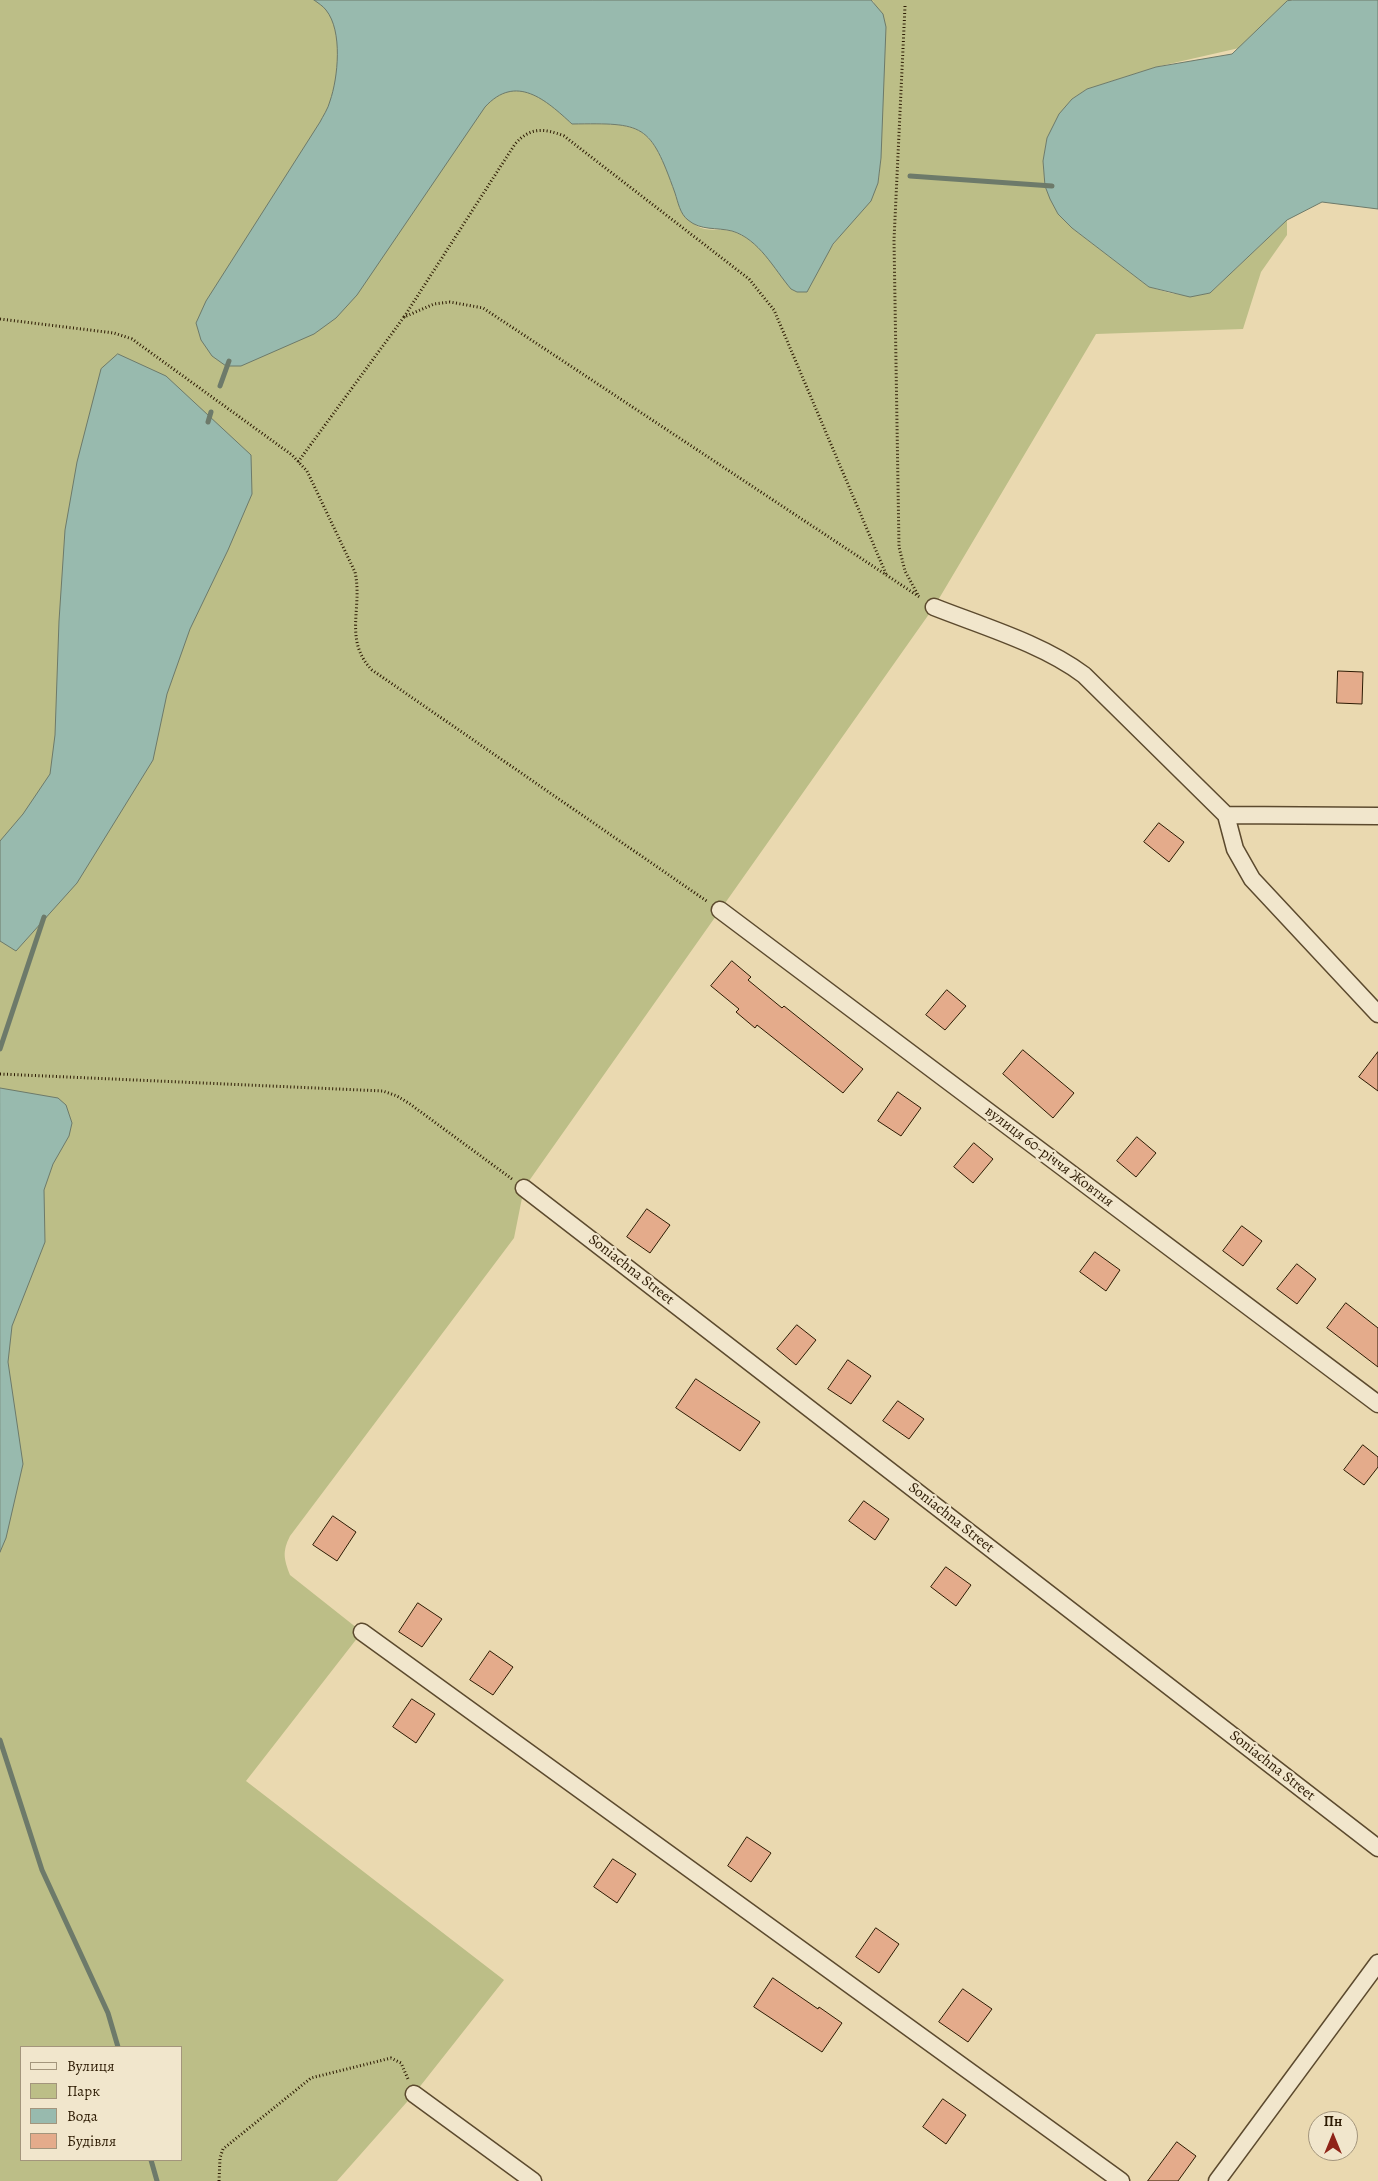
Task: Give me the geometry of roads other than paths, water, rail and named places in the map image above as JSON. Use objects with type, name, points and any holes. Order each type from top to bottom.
[{"type":"street","points":[[934,607],[1036,648],[1069,664],[1084,675],[1226,815],[1235,849],[1252,879],[1378,1014]]},
{"type":"street","points":[[1226,815],[1378,816]]},
{"type":"street","name":"вулиця 60-річчя Жовтня","points":[[720,910],[1378,1404]]},
{"type":"street","name":"Soniachna Street","points":[[524,1188],[1378,1848]]},
{"type":"street","points":[[362,1632],[1121,2181]]},
{"type":"street","points":[[1217,2181],[1378,1963]]},
{"type":"street","points":[[414,2094],[533,2181]]},
{"type":"water","points":[[314,0],[871,0],[883,14],[886,27],[881,158],[878,183],[871,201],[833,244],[807,292],[797,292],[791,289],[765,255],[742,235],[732,231],[698,226],[683,215],[658,153],[650,140],[641,132],[630,127],[615,125],[572,124],[541,99],[519,91],[508,92],[497,97],[485,107],[357,295],[336,318],[314,334],[241,366],[226,366],[212,356],[201,340],[196,323],[206,301],[320,122],[328,107],[333,91],[337,68],[335,30],[326,10]]},
{"type":"water","points":[[1378,0],[1378,209],[1322,202],[1287,220],[1210,293],[1190,297],[1149,287],[1072,228],[1058,214],[1050,199],[1045,186],[1043,161],[1047,138],[1059,114],[1072,99],[1087,89],[1156,67],[1232,54],[1287,1]]},
{"type":"water","points":[[118,354],[166,376],[251,455],[252,494],[228,550],[190,629],[167,694],[153,760],[77,883],[16,951],[0,941],[0,841],[23,814],[50,774],[55,735],[59,621],[65,530],[77,462],[101,369]]},
{"type":"water","points":[[0,1088],[58,1098],[66,1105],[72,1123],[69,1136],[53,1164],[44,1190],[45,1242],[12,1326],[8,1362],[23,1464],[6,1538],[0,1552]]},
{"type":"waterway","points":[[910,176],[1052,186]]},
{"type":"waterway","points":[[220,386],[229,361]]},
{"type":"waterway","points":[[208,422],[211,412]]},
{"type":"waterway","points":[[0,1049],[44,917]]},
{"type":"waterway","points":[[0,1740],[42,1870],[108,2013],[118,2046]]},
{"type":"waterway","points":[[151,2161],[157,2181]]}]
